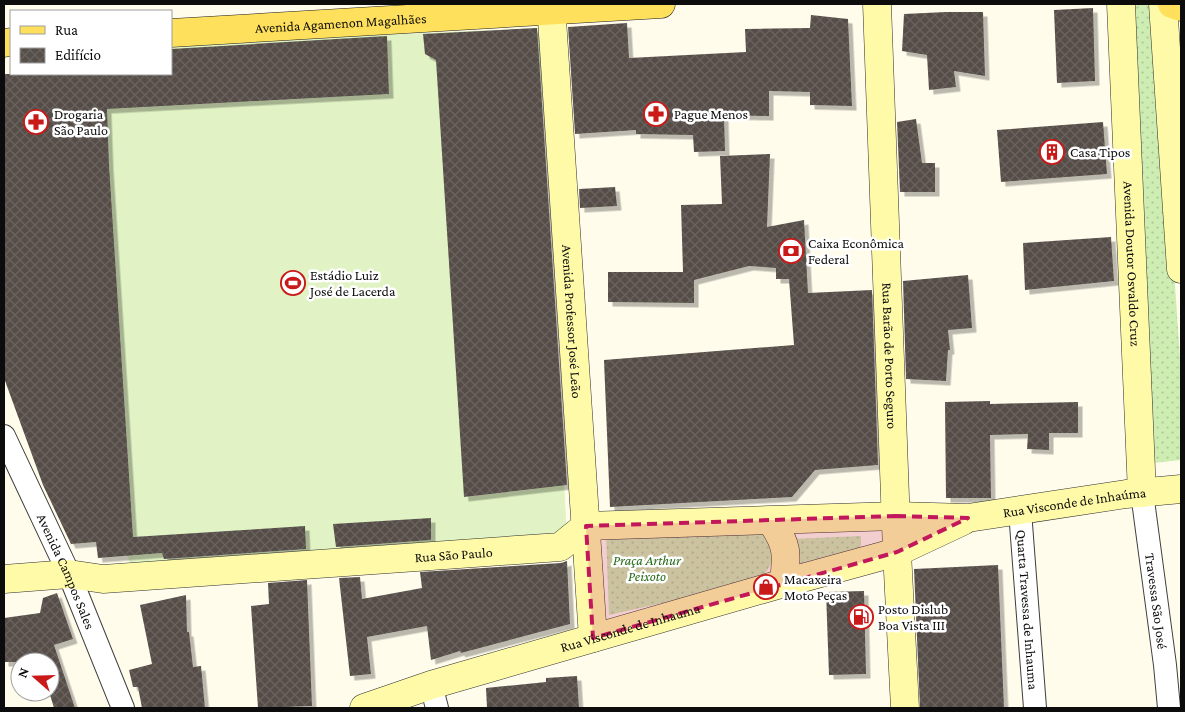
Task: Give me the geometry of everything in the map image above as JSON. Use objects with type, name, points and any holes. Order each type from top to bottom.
[{"type":"main road","name":"Avenida Agamenon Magalhães","points":[[172,32],[551,7],[661,4]]},
{"type":"main road","points":[[1172,4],[1181,7]]},
{"type":"street","name":"Rua Barão de Porto Seguro","points":[[877,4],[897,552],[906,708]]},
{"type":"street","name":"Avenida Doutor Osvaldo Cruz","points":[[1122,4],[1142,493]]},
{"type":"street","points":[[1163,4],[1181,269]]},
{"type":"street","name":"Avenida Professor José Leão","points":[[551,7],[593,638]]},
{"type":"street","name":"Avenida Campos Sales","points":[[4,436],[69,574],[123,708]]},
{"type":"street","name":"Rua Visconde de Inhaúma","points":[[896,516],[968,518],[1181,489]]},
{"type":"street","name":"Travessa São José","points":[[1142,493],[1173,664],[1169,708]]},
{"type":"street","name":"Quarta Travessa de Inhauma","points":[[1020,511],[1035,708]]},
{"type":"street","points":[[586,526],[896,516]]},
{"type":"street","name":"Rua Visconde de Inhaúma","points":[[897,552],[968,518]]},
{"type":"street","points":[[771,521],[780,534],[785,546],[784,583]]},
{"type":"street","name":"Rua São Paulo","points":[[4,579],[69,574],[103,579],[560,547],[586,526]]},
{"type":"street","name":"Rua Visconde de Inhauma","points":[[364,708],[434,697],[593,638],[897,552]]},
{"type":"highlighted area","points":[[896,516],[968,518],[897,552],[593,638],[586,526]]},
{"type":"green space","points":[[1128,4],[1143,4],[1156,7],[1181,373],[1181,460],[1153,463]]},
{"type":"green space","name":"Estádio Luiz José de Lacerda","points":[[538,28],[567,535],[132,570],[31,227],[78,75],[172,75],[172,44]]},
{"type":"green space","name":"Praça Arthur Peixoto","points":[[761,529],[776,556],[760,581],[609,615],[606,531]]},
{"type":"green space","points":[[861,536],[861,547],[794,565],[792,539]]},
{"type":"building","points":[[1093,8],[1095,81],[1057,83],[1054,10]]},
{"type":"building","points":[[983,12],[985,76],[954,71],[956,87],[929,90],[927,55],[902,51],[904,14]]},
{"type":"building","points":[[811,15],[848,19],[852,106],[810,105],[810,92],[769,91],[769,116],[724,115],[725,151],[694,152],[693,135],[636,134],[636,130],[575,134],[568,27],[627,23],[629,58],[746,52],[745,29],[810,28]]},
{"type":"building","points":[[537,28],[567,485],[464,497],[436,60],[425,54],[423,34]]},
{"type":"building","points":[[387,36],[389,94],[107,109],[133,537],[305,526],[306,549],[164,559],[162,553],[98,558],[96,542],[71,544],[43,485],[4,378],[4,74],[172,75],[172,49]]},
{"type":"building","points":[[916,119],[922,163],[935,163],[935,192],[900,192],[897,122]]},
{"type":"building","name":"Casa Tipos","points":[[1103,122],[1107,174],[1001,182],[997,130]]},
{"type":"building","points":[[770,154],[767,227],[804,220],[808,293],[872,290],[878,465],[815,470],[792,497],[610,507],[604,360],[794,345],[789,279],[776,279],[776,268],[749,266],[694,280],[694,303],[608,302],[608,272],[683,272],[681,205],[722,204],[720,156]]},
{"type":"building","points":[[615,187],[617,206],[580,208],[579,189]]},
{"type":"building","points":[[1111,237],[1114,281],[1025,290],[1023,243]]},
{"type":"building","points":[[968,275],[972,328],[948,330],[950,350],[948,350],[946,381],[906,379],[903,281]]},
{"type":"building","points":[[990,401],[990,404],[1078,402],[1078,433],[1049,433],[1049,450],[1027,449],[1028,434],[990,435],[991,498],[946,498],[945,402]]},
{"type":"building","points":[[431,518],[431,540],[336,547],[333,524]]},
{"type":"building","points":[[567,561],[570,624],[431,660],[427,626],[367,637],[371,674],[350,676],[339,578],[360,577],[362,599],[422,588],[420,572],[561,563]]},
{"type":"building","points":[[998,565],[1004,708],[920,708],[914,569]]},
{"type":"building","points":[[307,580],[312,706],[258,708],[251,606],[269,604],[268,583]]},
{"type":"building","points":[[864,591],[866,674],[829,675],[826,592]]},
{"type":"building","points":[[57,593],[73,639],[54,645],[56,652],[10,652],[10,662],[4,662],[4,618],[40,613],[43,598]]},
{"type":"building","points":[[186,595],[187,632],[189,632],[193,667],[201,666],[205,708],[142,708],[138,687],[133,687],[129,670],[152,664],[140,605]]},
{"type":"building","points":[[60,663],[75,708],[54,708],[52,702],[60,702]]},
{"type":"building","points":[[577,676],[579,708],[487,708],[486,688],[546,682],[546,678]]},
{"type":"place","name":"Pague Menos","points":[[656,114]]},
{"type":"place","name":"Drogaria São Paulo","points":[[36,122]]},
{"type":"place","name":"Casa Tipos","points":[[1052,152]]},
{"type":"place","name":"Caixa Econômica Federal","points":[[791,251]]},
{"type":"place","name":"Estádio Luiz José de Lacerda","points":[[293,283]]},
{"type":"place","name":"Macaxeira Moto Peças","points":[[766,587]]},
{"type":"place","name":"Posto Dislub Boa Vista III","points":[[861,617]]}]
